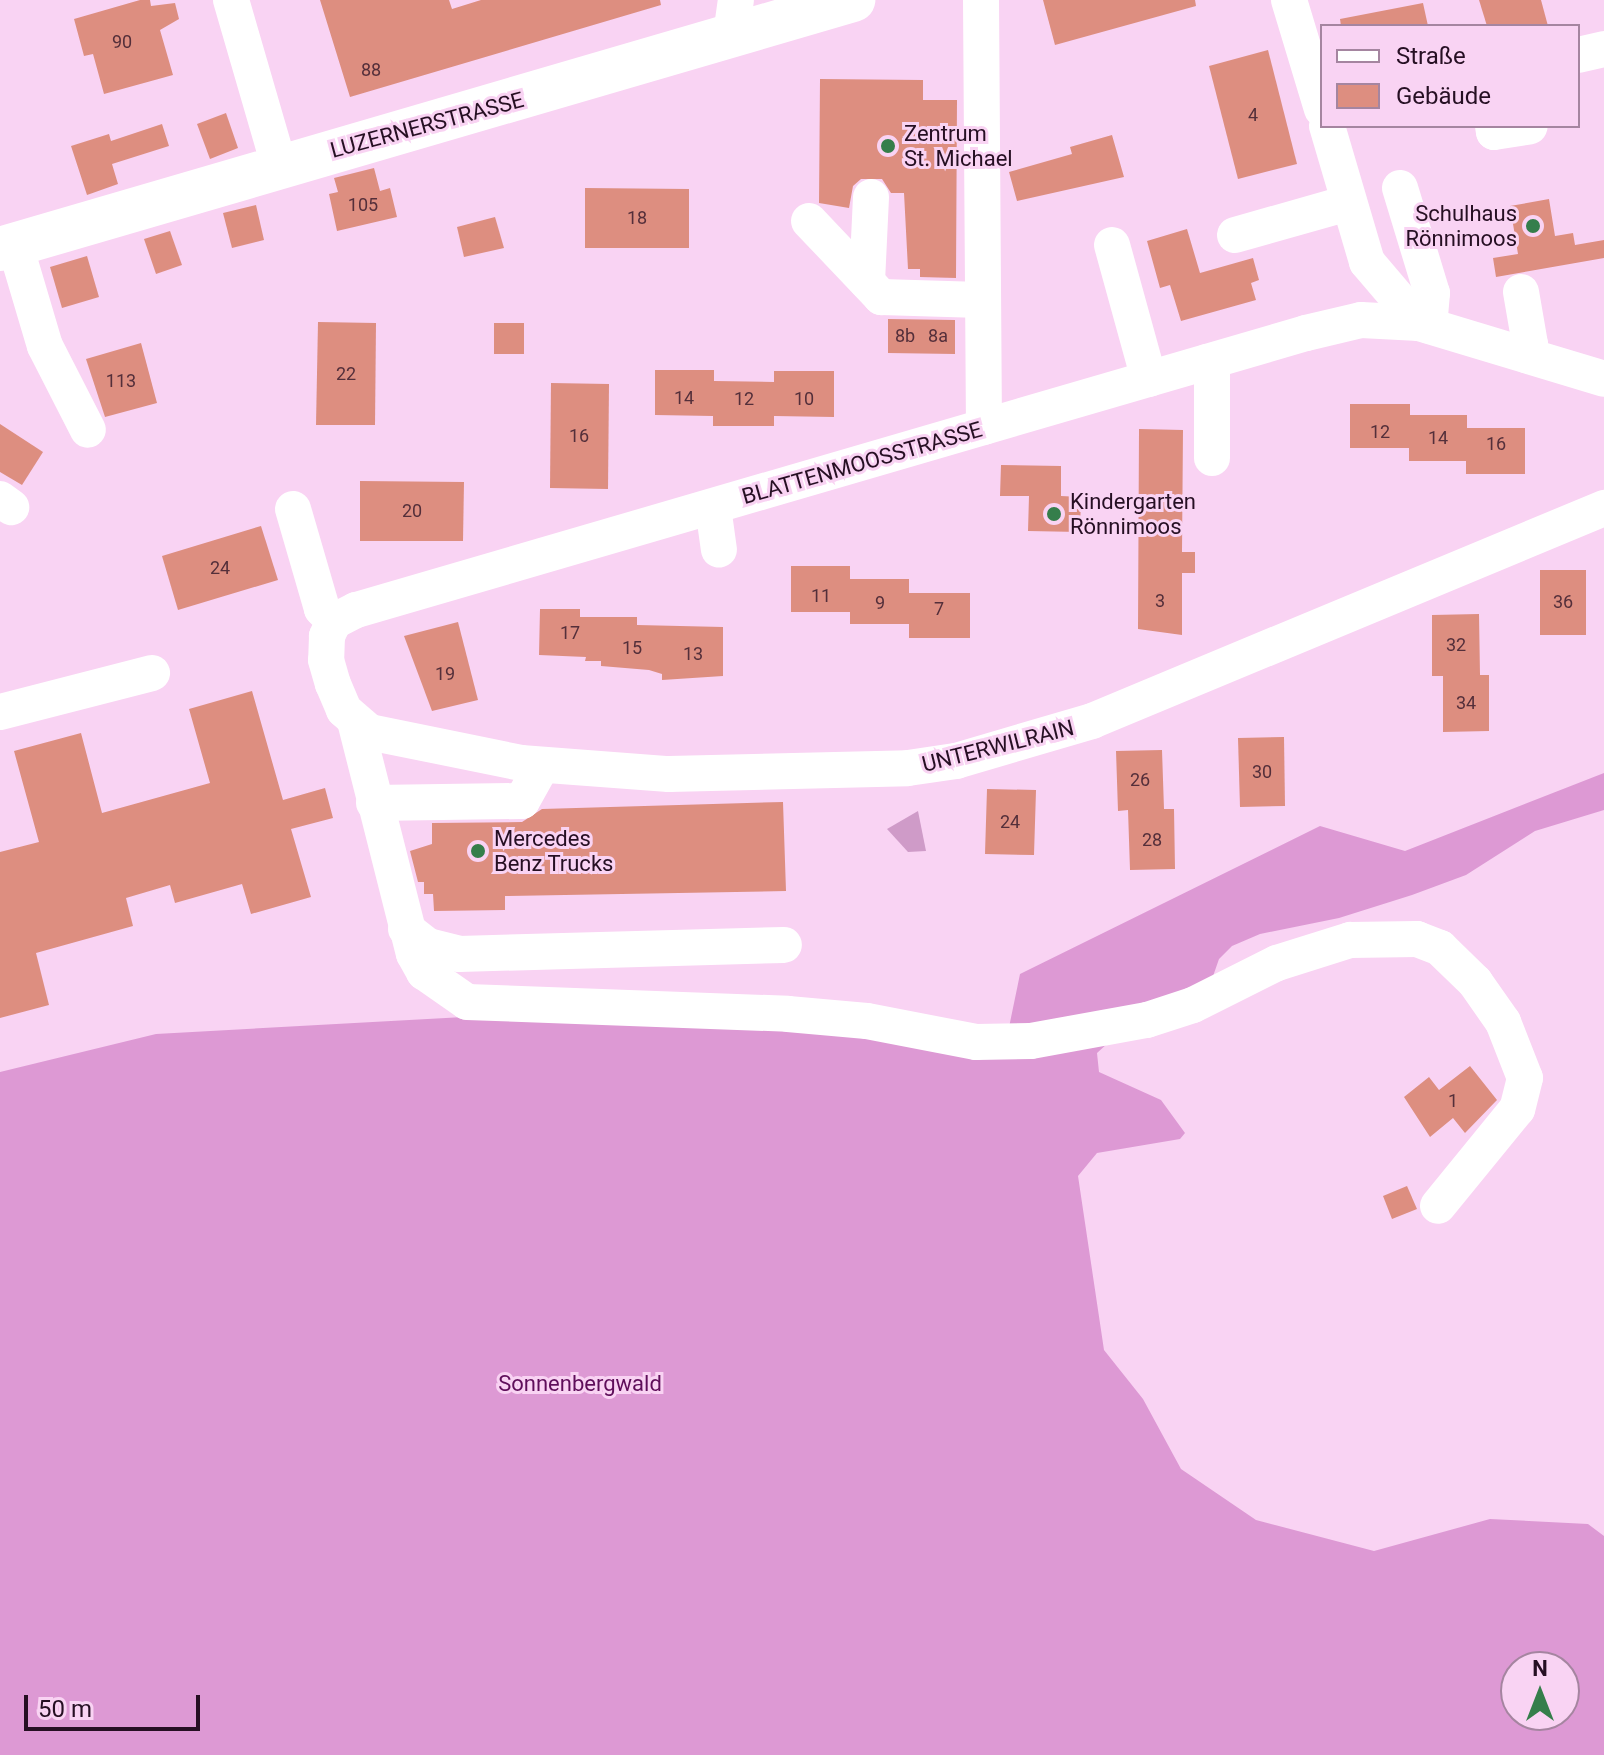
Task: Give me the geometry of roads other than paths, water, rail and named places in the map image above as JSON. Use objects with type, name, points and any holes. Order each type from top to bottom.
[{"type":"main road","name":"LUZERNERSTRASSE","points":[[8,247],[279,165],[512,103],[734,17],[853,0]]},
{"type":"street","points":[[231,0],[279,165]]},
{"type":"street","points":[[981,0],[984,427]]},
{"type":"street","points":[[1289,0],[1320,102]]},
{"type":"street","points":[[1580,55],[1604,49]]},
{"type":"street","points":[[1328,128],[1367,262],[1424,324]]},
{"type":"street","points":[[1493,128],[1494,132],[1518,128]]},
{"type":"street","points":[[1400,188],[1432,293],[1424,324]]},
{"type":"street","points":[[867,282],[871,197]]},
{"type":"street","points":[[1235,235],[1348,203]]},
{"type":"street","points":[[809,221],[881,297],[981,300]]},
{"type":"street","points":[[1112,245],[1149,379]]},
{"type":"street","points":[[8,247],[45,346],[88,430]]},
{"type":"street","points":[[1343,323],[1363,292],[1367,262]]},
{"type":"street","points":[[1521,292],[1530,344],[1527,356]]},
{"type":"street","name":"BLATTENMOOSSTRASSE","points":[[331,628],[356,610],[1343,323],[1424,324],[1604,379]]},
{"type":"street","points":[[1207,362],[1212,376],[1212,458]]},
{"type":"street","points":[[713,507],[719,550]]},
{"type":"street","name":"UNTERWILRAIN","points":[[356,725],[400,740],[542,765],[669,774],[865,770],[956,761],[1103,717],[1604,508]]},
{"type":"street","points":[[293,509],[322,609],[331,628],[326,660],[333,684],[356,725],[406,929],[424,972],[467,1002],[788,1014],[867,1021],[976,1042],[1031,1041],[1147,1020],[1316,949],[1384,936],[1417,939],[1440,948],[1475,982],[1515,1043],[1525,1078],[1517,1109],[1438,1206]]},
{"type":"street","points":[[0,712],[152,673]]},
{"type":"street","points":[[374,803],[522,801],[542,765]]},
{"type":"street","points":[[406,929],[428,946],[459,954],[784,945]]},
{"type":"place","name":"Zentrum St. Michael","points":[[888,146]]},
{"type":"place","name":"Schulhaus Rönnimoos","points":[[1533,226]]},
{"type":"place","name":"Kindergarten Rönnimoos","points":[[1054,514]]},
{"type":"place","name":"Mercedes Benz Trucks","points":[[478,851]]},
{"type":"park label","name":"Sonnenbergwald","points":[[580,1384]]}]
